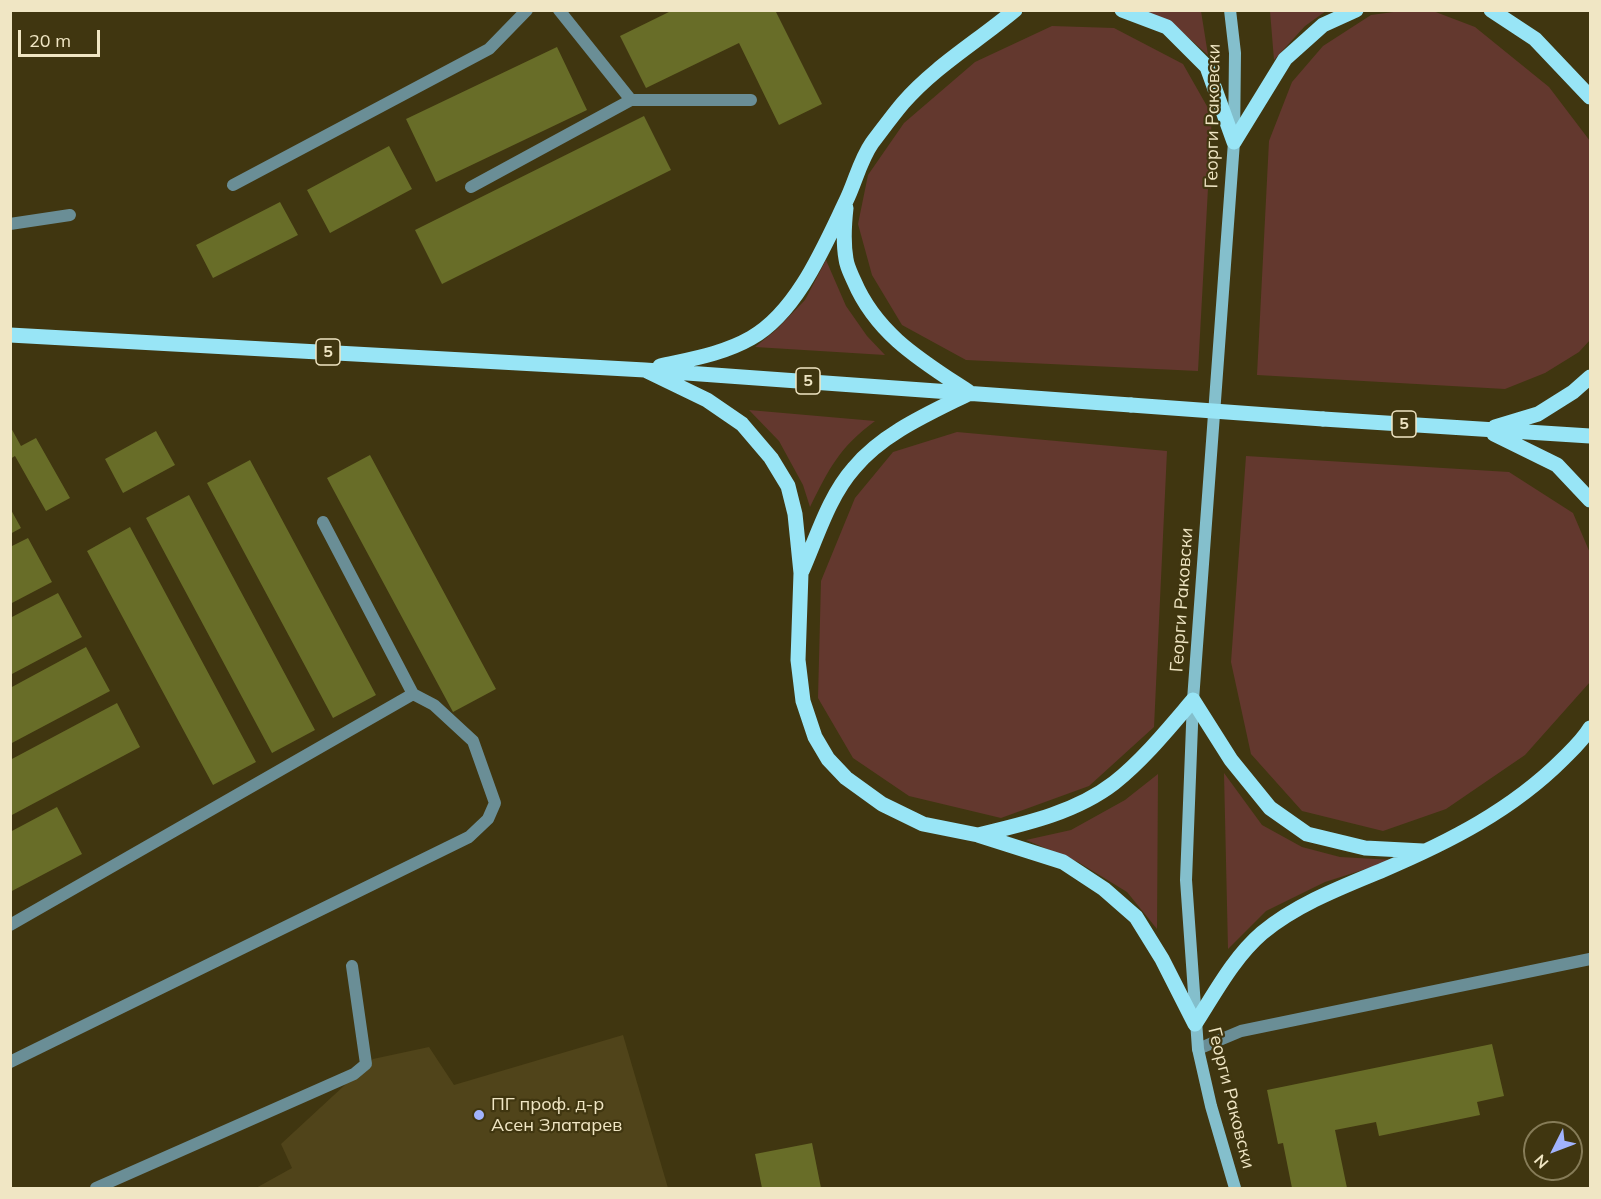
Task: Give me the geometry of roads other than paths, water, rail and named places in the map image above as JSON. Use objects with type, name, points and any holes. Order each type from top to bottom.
[{"type":"main road","points":[[645,370],[715,354],[752,337],[787,308],[814,266],[847,200],[870,146],[903,102],[945,64],[986,35],[1015,10]]},
{"type":"main road","points":[[1122,10],[1167,27],[1207,67],[1234,142]]},
{"type":"main road","points":[[1234,142],[1285,59],[1323,25],[1356,10]]},
{"type":"main road","points":[[1491,10],[1535,39],[1590,97]]},
{"type":"main road","points":[[801,573],[838,490],[854,468],[884,441],[918,419],[970,393],[908,352],[885,330],[861,298],[846,262],[844,235],[847,200]]},
{"type":"main road","name":"5","points":[[10,335],[645,370],[1590,436]]},
{"type":"main road","points":[[645,370],[707,400],[742,424],[771,458],[788,486],[795,514],[801,573],[798,660],[803,701],[815,737],[828,759],[846,778],[882,804],[923,824],[978,836],[1063,862],[1104,889],[1136,917],[1162,958],[1195,1024]]},
{"type":"main road","points":[[1486,430],[1538,414],[1574,392],[1590,377]]},
{"type":"main road","points":[[1486,430],[1557,465],[1590,500]]},
{"type":"main road","points":[[978,836],[1042,820],[1075,805],[1113,783],[1156,742],[1193,700],[1231,760],[1270,808],[1307,834],[1365,848],[1428,851]]},
{"type":"main road","points":[[1195,1024],[1233,966],[1261,934],[1290,913],[1333,891],[1428,851],[1492,817],[1543,779],[1584,738],[1590,728]]},
{"type":"street","name":"Георги Раковски","points":[[1230,10],[1236,52],[1234,142],[1193,700],[1186,880],[1198,1049],[1211,1106],[1235,1188]]},
{"type":"lane","points":[[233,185],[489,49],[527,10]]},
{"type":"lane","points":[[559,10],[631,100]]},
{"type":"lane","points":[[471,187],[631,100],[751,100]]},
{"type":"lane","points":[[10,224],[70,215]]},
{"type":"lane","points":[[10,1062],[469,837],[488,819],[495,803],[473,741],[434,705],[413,694],[323,522]]},
{"type":"lane","points":[[10,925],[413,694]]},
{"type":"lane","points":[[1198,1049],[1241,1032],[1590,959]]},
{"type":"lane","points":[[96,1188],[354,1074],[366,1064],[352,966]]},
{"type":"place","name":"ПГ проф. д-р Асен Златарев","points":[[479,1115]]}]
